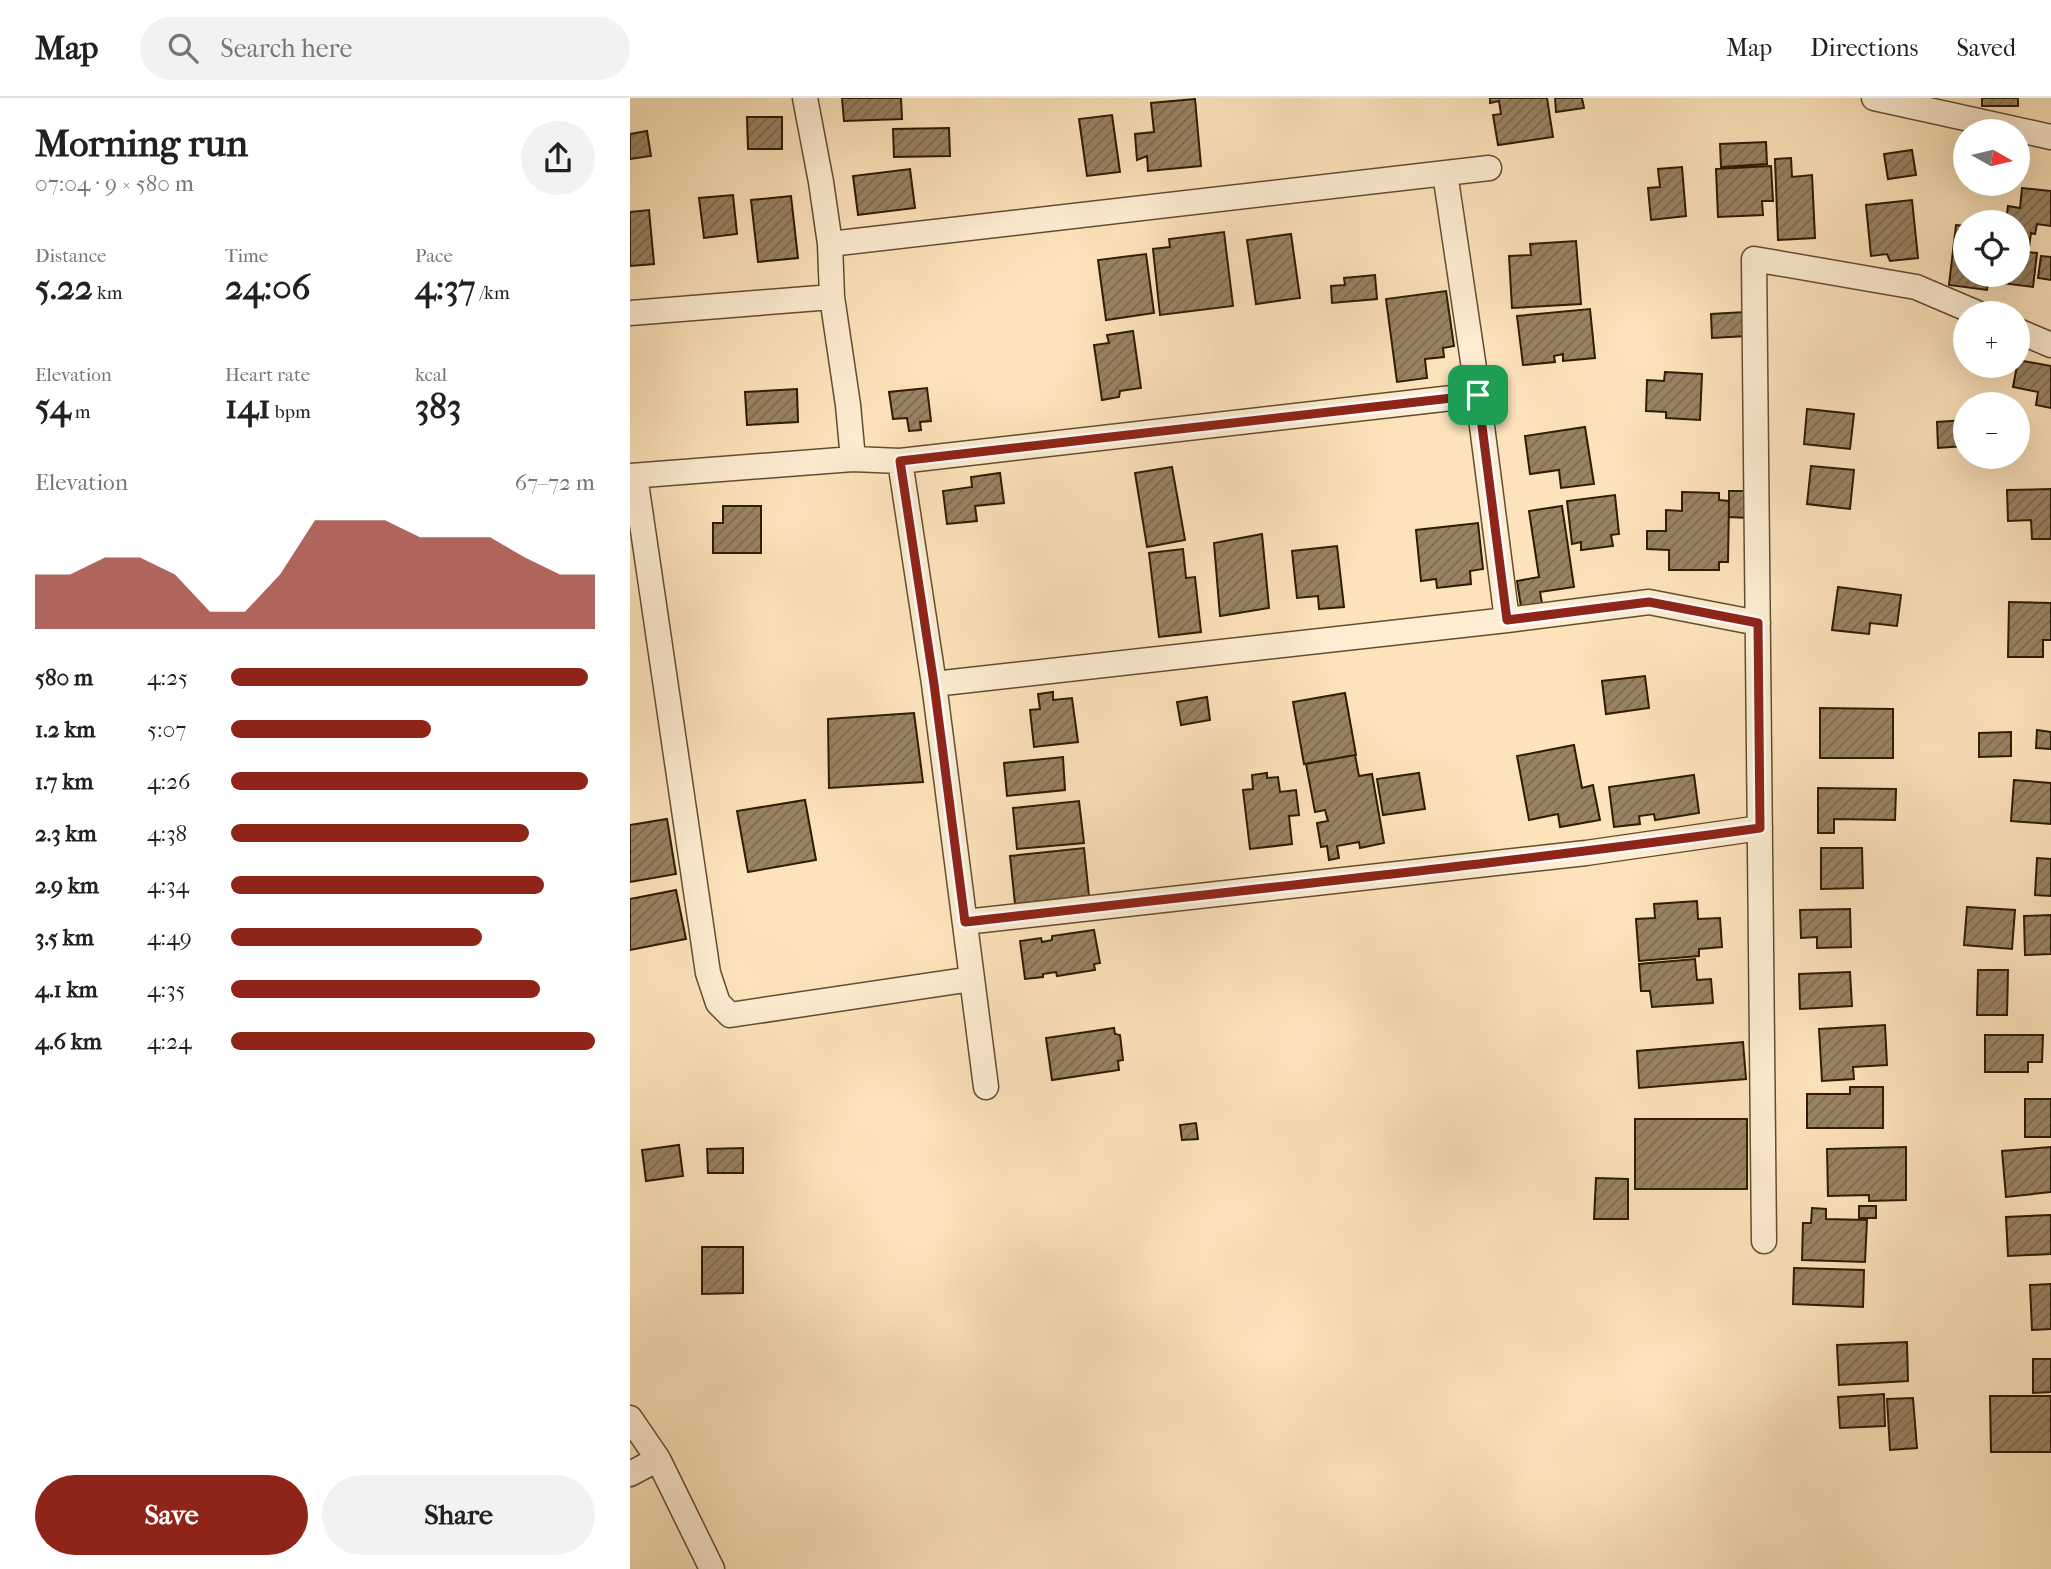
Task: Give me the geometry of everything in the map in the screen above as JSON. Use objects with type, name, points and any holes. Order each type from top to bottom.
[{"type":"street","points":[[805,98],[830,244],[832,297],[853,459]]},
{"type":"street","points":[[1874,98],[2051,137]]},
{"type":"street","points":[[830,244],[1489,168]]},
{"type":"street","points":[[1445,173],[1478,395],[1507,620]]},
{"type":"street","points":[[1764,1241],[1754,259],[1916,286],[1953,302]]},
{"type":"street","points":[[630,313],[832,297]]},
{"type":"street","points":[[2030,336],[2051,345]]},
{"type":"street","points":[[972,979],[730,1015],[718,1003],[708,973],[632,476],[853,459],[900,461],[1478,395]]},
{"type":"street","points":[[900,461],[934,684],[986,1087]]},
{"type":"street","points":[[934,684],[1649,602],[1758,623]]},
{"type":"street","points":[[965,922],[1269,886],[1586,853],[1760,828]]},
{"type":"street","points":[[630,1418],[658,1459],[712,1569]]},
{"type":"street","points":[[630,1474],[658,1459]]},
{"type":"building","points":[[842,98],[901,98],[902,119],[844,121]]},
{"type":"building","points":[[1490,98],[1547,98],[1553,137],[1498,145],[1493,115],[1501,114],[1499,101],[1490,103]]},
{"type":"building","points":[[1555,98],[1582,98],[1584,108],[1556,112]]},
{"type":"building","points":[[1982,98],[2018,98],[2018,106],[1982,106]]},
{"type":"building","points":[[1195,99],[1201,166],[1148,171],[1147,156],[1137,160],[1135,134],[1154,132],[1151,103]]},
{"type":"building","points":[[1112,115],[1120,172],[1087,176],[1079,119]]},
{"type":"building","points":[[747,117],[782,117],[782,149],[748,149]]},
{"type":"building","points":[[949,128],[950,156],[894,157],[893,129]]},
{"type":"building","points":[[647,131],[651,156],[630,159],[630,134]]},
{"type":"building","points":[[1766,142],[1767,164],[1721,167],[1720,144]]},
{"type":"building","points":[[1912,150],[1916,175],[1888,179],[1884,154]]},
{"type":"building","points":[[1791,158],[1792,177],[1812,175],[1815,238],[1778,240],[1775,159]]},
{"type":"building","points":[[1771,166],[1773,201],[1762,201],[1763,215],[1718,217],[1716,169]]},
{"type":"building","points":[[1682,167],[1686,216],[1651,220],[1648,188],[1660,187],[1658,169]]},
{"type":"building","points":[[910,169],[915,208],[858,215],[853,176]]},
{"type":"building","points":[[2030,189],[2051,191],[2051,226],[2037,224],[2035,234],[2031,233],[2030,240],[2030,210],[2008,210],[2008,206],[2020,208],[2021,196],[2030,196]]},
{"type":"building","points":[[733,195],[737,234],[704,238],[699,198]]},
{"type":"building","points":[[791,196],[798,258],[758,262],[751,200]]},
{"type":"building","points":[[1912,200],[1918,258],[1890,261],[1887,254],[1871,256],[1866,205]]},
{"type":"building","points":[[649,210],[654,264],[630,266],[630,212]]},
{"type":"building","points":[[1224,232],[1233,306],[1160,315],[1153,249],[1170,247],[1169,239]]},
{"type":"building","points":[[1291,234],[1300,298],[1256,304],[1247,240]]},
{"type":"building","points":[[1576,241],[1581,304],[1512,308],[1509,256],[1531,255],[1530,244]]},
{"type":"building","points":[[1953,251],[1953,286],[1949,285]]},
{"type":"building","points":[[2030,252],[2037,253],[2033,287],[2030,287]]},
{"type":"building","points":[[1146,254],[1154,313],[1106,320],[1098,260]]},
{"type":"building","points":[[2041,256],[2051,257],[2051,280],[2038,278]]},
{"type":"building","points":[[1375,275],[1377,299],[1332,303],[1331,286],[1345,285],[1344,278]]},
{"type":"building","points":[[1964,287],[1987,287],[1987,290]]},
{"type":"building","points":[[1446,291],[1454,346],[1443,348],[1444,357],[1425,359],[1427,378],[1397,382],[1386,299]]},
{"type":"building","points":[[1590,309],[1595,358],[1563,361],[1563,354],[1554,356],[1555,362],[1523,365],[1517,316]]},
{"type":"building","points":[[1745,312],[1747,336],[1712,338],[1711,314]]},
{"type":"building","points":[[1133,331],[1141,388],[1120,391],[1119,397],[1102,400],[1094,345],[1109,343],[1107,335]]},
{"type":"building","points":[[2030,362],[2051,366],[2051,408],[2036,405],[2038,392],[2013,387],[2015,378],[2030,378]]},
{"type":"building","points":[[1665,372],[1702,374],[1700,420],[1666,418],[1666,412],[1646,411],[1647,380],[1664,381]]},
{"type":"building","points":[[927,388],[931,421],[920,422],[921,430],[909,431],[907,418],[893,419],[889,392]]},
{"type":"building","points":[[797,389],[798,422],[747,425],[745,392]]},
{"type":"building","points":[[1807,409],[1854,414],[1850,449],[1804,444]]},
{"type":"building","points":[[1953,421],[1953,447],[1938,448],[1937,422]]},
{"type":"building","points":[[1585,427],[1594,484],[1561,488],[1559,470],[1530,474],[1525,436]]},
{"type":"building","points":[[1811,466],[1854,470],[1850,509],[1807,504]]},
{"type":"building","points":[[1172,467],[1185,540],[1147,547],[1135,473]]},
{"type":"building","points":[[1000,473],[1004,503],[975,506],[977,521],[947,524],[943,491],[972,487],[971,477]]},
{"type":"building","points":[[2051,489],[2051,539],[2032,539],[2031,520],[2008,521],[2007,490]]},
{"type":"building","points":[[1729,491],[1748,491],[1748,518],[1729,517]]},
{"type":"building","points":[[1682,492],[1719,493],[1719,500],[1729,501],[1728,562],[1719,562],[1719,570],[1669,570],[1669,550],[1647,549],[1647,531],[1666,531],[1666,510],[1682,511]]},
{"type":"building","points":[[1615,495],[1619,534],[1611,535],[1613,546],[1581,550],[1581,542],[1572,544],[1567,501]]},
{"type":"building","points":[[723,506],[761,506],[761,553],[713,553],[713,523],[723,523]]},
{"type":"building","points":[[1562,506],[1574,587],[1540,592],[1543,609],[1522,613],[1517,581],[1539,577],[1529,511]]},
{"type":"building","points":[[1478,523],[1483,569],[1470,571],[1471,584],[1437,588],[1436,579],[1421,581],[1416,530]]},
{"type":"building","points":[[1262,534],[1269,608],[1220,616],[1214,543]]},
{"type":"building","points":[[1337,546],[1344,607],[1319,609],[1318,596],[1297,598],[1292,551]]},
{"type":"building","points":[[1183,549],[1186,578],[1195,577],[1201,632],[1159,637],[1149,553]]},
{"type":"building","points":[[1838,587],[1901,595],[1897,626],[1870,623],[1869,634],[1832,630]]},
{"type":"building","points":[[2009,602],[2051,603],[2051,640],[2043,640],[2043,657],[2008,657]]},
{"type":"building","points":[[1645,676],[1649,708],[1606,714],[1602,681]]},
{"type":"building","points":[[1053,692],[1053,700],[1072,698],[1078,742],[1034,747],[1030,710],[1040,709],[1038,694]]},
{"type":"building","points":[[1345,693],[1356,755],[1304,764],[1293,702]]},
{"type":"building","points":[[1207,697],[1210,720],[1181,725],[1177,702]]},
{"type":"building","points":[[1820,708],[1893,709],[1893,758],[1820,758]]},
{"type":"building","points":[[914,713],[923,782],[829,788],[828,719]]},
{"type":"building","points":[[2037,730],[2051,732],[2051,749],[2036,748]]},
{"type":"building","points":[[2011,732],[2011,756],[1979,757],[1979,733]]},
{"type":"building","points":[[1574,745],[1582,788],[1593,785],[1600,820],[1560,827],[1558,814],[1529,820],[1517,756]]},
{"type":"building","points":[[1355,755],[1359,776],[1372,774],[1384,843],[1360,848],[1359,842],[1337,846],[1339,858],[1329,860],[1327,846],[1321,847],[1317,823],[1328,821],[1325,810],[1315,812],[1306,764]]},
{"type":"building","points":[[1063,757],[1065,790],[1007,796],[1004,763]]},
{"type":"building","points":[[1267,773],[1267,778],[1278,777],[1280,792],[1296,790],[1299,815],[1289,816],[1292,844],[1250,849],[1243,790],[1253,789],[1252,775]]},
{"type":"building","points":[[1419,773],[1425,809],[1383,815],[1377,779]]},
{"type":"building","points":[[1694,775],[1699,813],[1655,820],[1654,814],[1639,816],[1640,824],[1614,827],[1609,787]]},
{"type":"building","points":[[2014,780],[2051,783],[2051,824],[2011,821]]},
{"type":"building","points":[[1818,788],[1896,789],[1895,820],[1834,819],[1834,833],[1818,833]]},
{"type":"building","points":[[805,800],[816,860],[748,872],[737,811]]},
{"type":"building","points":[[1079,801],[1084,843],[1017,849],[1013,808]]},
{"type":"building","points":[[667,819],[676,874],[630,882],[630,825]]},
{"type":"building","points":[[1084,848],[1089,896],[1015,904],[1010,856]]},
{"type":"building","points":[[1821,848],[1862,848],[1863,888],[1821,889]]},
{"type":"building","points":[[2037,858],[2051,859],[2051,896],[2035,895]]},
{"type":"building","points":[[676,890],[686,939],[630,950],[630,899]]},
{"type":"building","points":[[1697,901],[1698,919],[1720,918],[1722,947],[1699,949],[1699,956],[1639,961],[1636,919],[1655,918],[1654,904]]},
{"type":"building","points":[[1967,907],[2015,910],[2012,949],[1964,945]]},
{"type":"building","points":[[1850,909],[1851,947],[1817,948],[1817,937],[1801,938],[1800,910]]},
{"type":"building","points":[[2051,915],[2051,954],[2025,955],[2024,916]]},
{"type":"building","points":[[1094,930],[1100,963],[1094,964],[1095,970],[1057,976],[1056,972],[1025,979],[1020,941],[1041,938],[1042,942],[1052,940],[1052,936]]},
{"type":"building","points":[[1695,959],[1697,980],[1711,979],[1713,1003],[1652,1007],[1650,991],[1641,991],[1639,964]]},
{"type":"building","points":[[1978,970],[2008,970],[2007,1015],[1977,1015]]},
{"type":"building","points":[[1850,972],[1852,1006],[1800,1009],[1799,974]]},
{"type":"building","points":[[1885,1025],[1887,1065],[1853,1067],[1854,1079],[1822,1081],[1819,1029]]},
{"type":"building","points":[[1114,1028],[1115,1034],[1120,1035],[1123,1060],[1118,1061],[1119,1070],[1052,1080],[1046,1038]]},
{"type":"building","points":[[1985,1035],[2043,1035],[2042,1062],[2028,1062],[2028,1072],[1985,1072]]},
{"type":"building","points":[[1743,1042],[1746,1079],[1639,1088],[1637,1051]]},
{"type":"building","points":[[1850,1087],[1883,1087],[1883,1128],[1807,1128],[1807,1094],[1850,1094]]},
{"type":"building","points":[[2025,1099],[2051,1099],[2051,1137],[2025,1137]]},
{"type":"building","points":[[1635,1119],[1747,1119],[1747,1189],[1635,1189]]},
{"type":"building","points":[[1196,1123],[1198,1139],[1182,1140],[1180,1125]]},
{"type":"building","points":[[679,1145],[683,1176],[646,1181],[642,1150]]},
{"type":"building","points":[[1906,1147],[1906,1200],[1869,1201],[1869,1195],[1828,1196],[1827,1149]]},
{"type":"building","points":[[2051,1147],[2051,1192],[2006,1197],[2002,1151]]},
{"type":"building","points":[[743,1148],[743,1173],[708,1173],[707,1149]]},
{"type":"building","points":[[1596,1178],[1628,1179],[1628,1219],[1594,1219]]},
{"type":"building","points":[[1859,1206],[1876,1206],[1876,1218],[1859,1218]]},
{"type":"building","points":[[1812,1208],[1826,1209],[1826,1219],[1867,1220],[1865,1262],[1802,1260],[1803,1223],[1811,1223]]},
{"type":"building","points":[[2051,1215],[2051,1254],[2008,1256],[2006,1217]]},
{"type":"building","points":[[702,1247],[743,1247],[743,1293],[702,1294]]},
{"type":"building","points":[[1794,1268],[1864,1270],[1863,1307],[1793,1304]]},
{"type":"building","points":[[2051,1284],[2051,1329],[2032,1330],[2030,1285]]},
{"type":"building","points":[[1907,1342],[1908,1381],[1839,1385],[1837,1345]]},
{"type":"building","points":[[2033,1359],[2051,1359],[2051,1392],[2033,1393]]},
{"type":"building","points":[[1884,1394],[1885,1426],[1840,1428],[1838,1397]]},
{"type":"building","points":[[1990,1396],[2051,1396],[2051,1452],[1991,1452]]},
{"type":"building","points":[[1913,1398],[1917,1448],[1890,1450],[1887,1399]]},
{"type":"route","points":[[1478,395],[1507,620],[1649,602],[1758,623],[1760,828],[1586,853],[1269,886],[965,922],[934,684],[900,461],[1478,395]]}]
